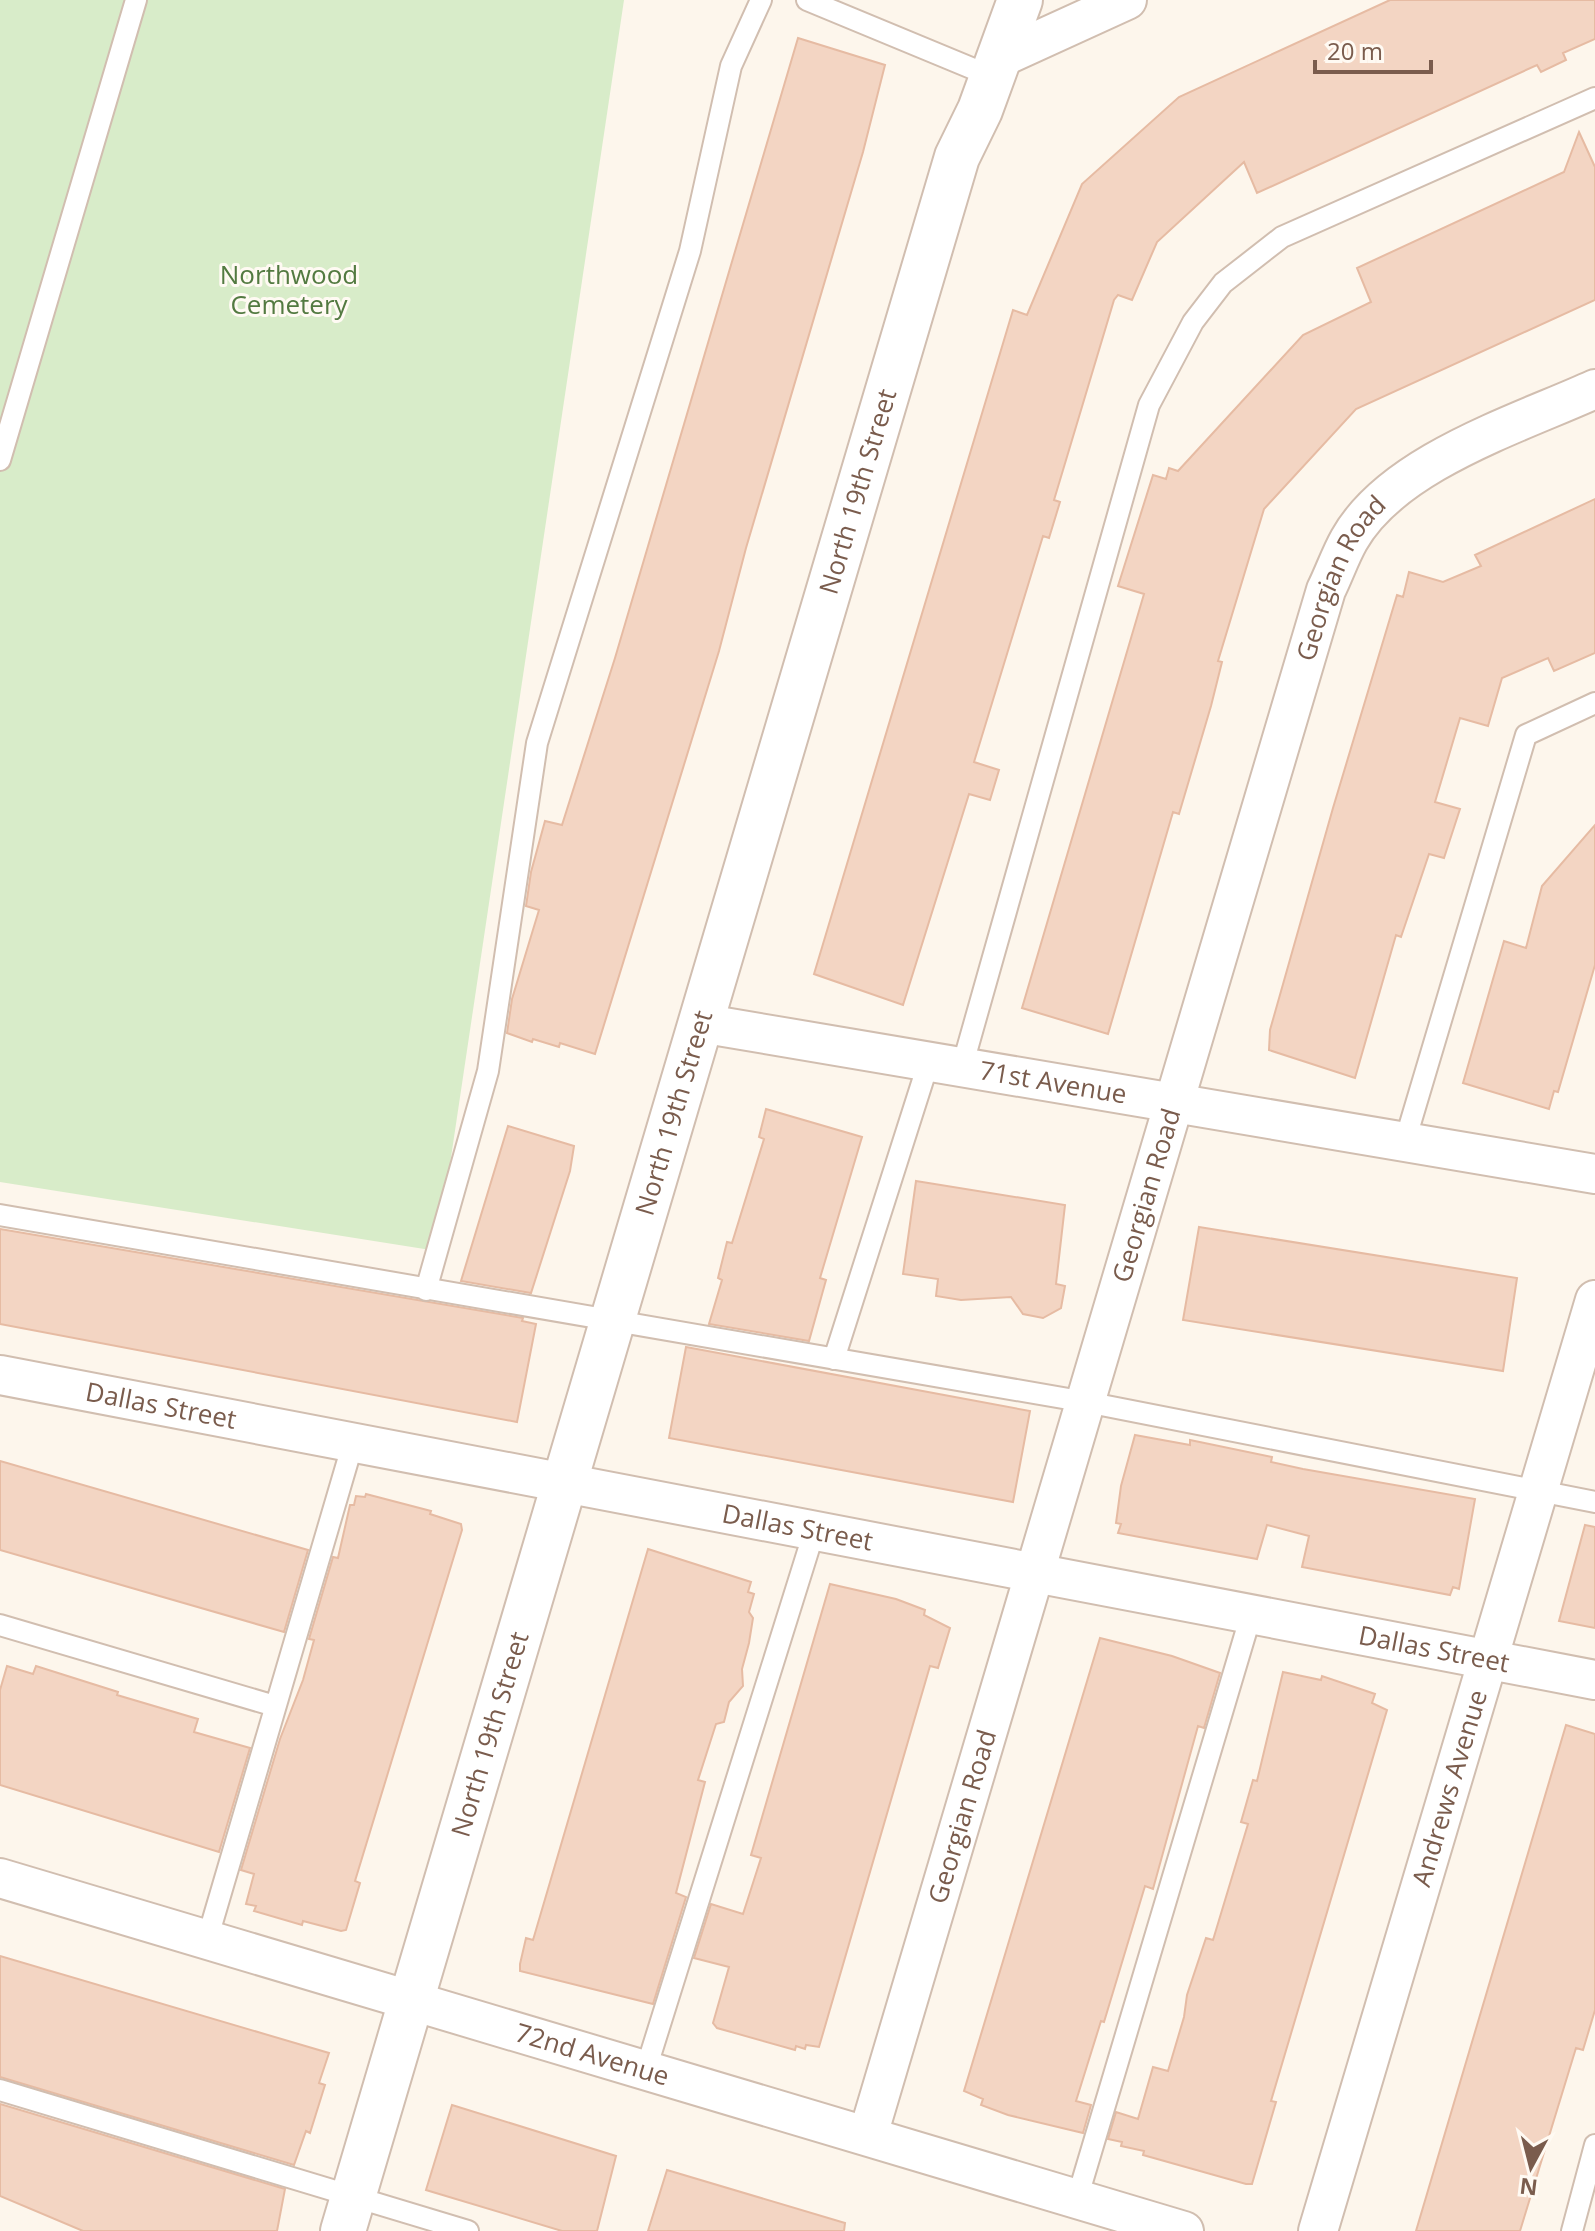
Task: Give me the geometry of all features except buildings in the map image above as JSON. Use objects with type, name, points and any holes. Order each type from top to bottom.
[{"type":"street","name":"North 19th Street","points":[[348,2214],[957,157],[996,67],[1020,0]]},
{"type":"street","points":[[996,67],[1127,0]]},
{"type":"street","name":"Georgian Road","points":[[868,2135],[1326,590],[1349,538],[1394,487],[1433,462],[1595,389]]},
{"type":"street","name":"71st Avenue","points":[[700,1023],[1595,1174]]},
{"type":"street","name":"Andrews Avenue","points":[[1318,2231],[1595,1300]]},
{"type":"street","name":"Dallas Street","points":[[0,1375],[1595,1680]]},
{"type":"street","name":"72nd Avenue","points":[[0,1878],[1184,2231]]},
{"type":"lane","points":[[0,460],[136,0]]},
{"type":"lane","points":[[426,1290],[488,1071],[537,743],[690,251],[731,66],[761,0]]},
{"type":"lane","points":[[807,0],[996,67]]},
{"type":"lane","points":[[834,1359],[946,1064],[1149,405],[1193,322],[1223,283],[1282,237],[1595,98]]},
{"type":"lane","points":[[1405,1141],[1526,735],[1595,703]]},
{"type":"lane","points":[[0,1215],[1086,1402],[1595,1502]]},
{"type":"lane","points":[[207,1940],[353,1443]]},
{"type":"lane","points":[[646,2069],[814,1532]]},
{"type":"lane","points":[[1077,2199],[1251,1615]]},
{"type":"lane","points":[[0,1625],[275,1706]]},
{"type":"lane","points":[[0,2090],[348,2214],[468,2231]]},
{"type":"lane","points":[[1572,2231],[1595,2145]]},
{"type":"green space","name":"Northwood Cemetery","points":[[0,0],[624,0],[437,1251],[0,1182]]}]
